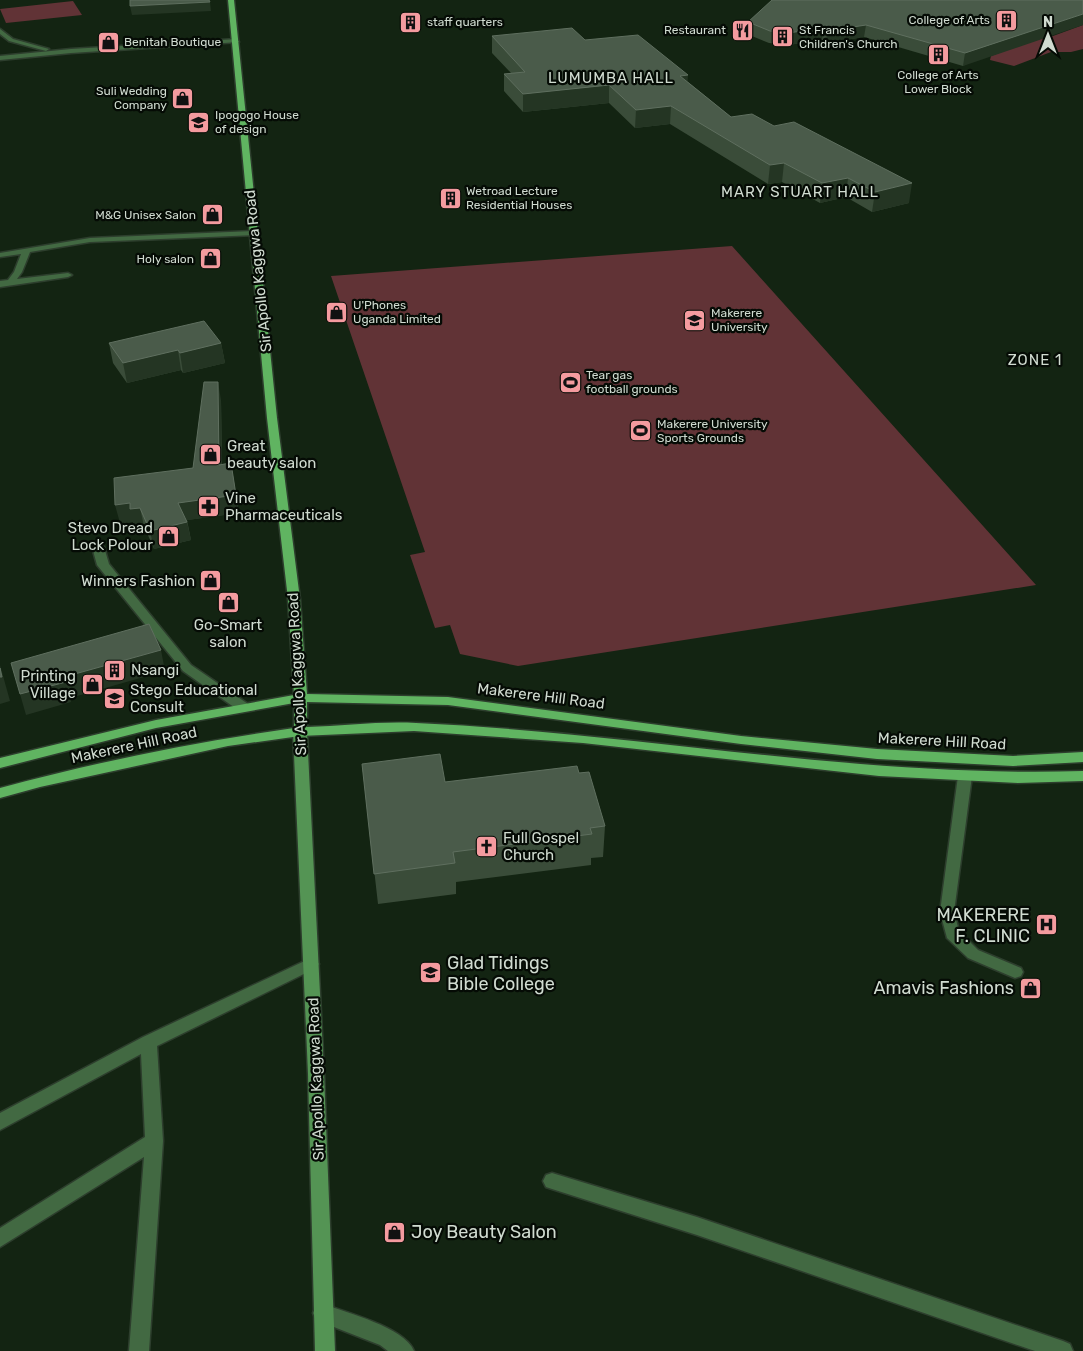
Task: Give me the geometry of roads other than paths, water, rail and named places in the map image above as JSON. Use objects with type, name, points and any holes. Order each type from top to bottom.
[{"type":"main road","name":"Sir Apollo Kaggwa Road","points":[[231,0],[272,418],[294,600],[301,698],[300,732],[311,964],[325,1351]]},
{"type":"main road","name":"Makerere Hill Road","points":[[0,763],[148,726],[243,707],[301,698],[448,701],[741,740],[877,754],[1013,761],[1083,757]]},
{"type":"main road","name":"Makerere Hill Road","points":[[0,793],[40,782],[228,742],[300,732],[424,728],[583,739],[879,771],[1018,778],[1083,776]]},
{"type":"street","points":[[0,32],[11,40],[26,45],[49,50],[71,51]]},
{"type":"street","points":[[0,58],[71,51],[236,41]]},
{"type":"street","points":[[0,255],[90,240],[253,233]]},
{"type":"street","points":[[10,283],[18,272],[26,252]]},
{"type":"street","points":[[0,284],[68,275]]},
{"type":"street","points":[[98,546],[103,565],[187,668],[243,707]]},
{"type":"street","points":[[965,776],[947,912],[952,934],[973,954],[1016,972]]},
{"type":"street","points":[[0,1122],[149,1042],[311,964]]},
{"type":"street","points":[[139,1351],[154,1141],[149,1042]]},
{"type":"street","points":[[0,1238],[154,1141]]},
{"type":"street","points":[[552,1181],[697,1226],[1063,1351]]},
{"type":"street","points":[[323,1313],[387,1338],[404,1351]]},
{"type":"place","name":"College of Arts","points":[[1006,20]]},
{"type":"place","name":"staff quarters","points":[[411,22]]},
{"type":"place","name":"Restaurant","points":[[742,30]]},
{"type":"place","name":"St Francis Children's Church","points":[[783,37]]},
{"type":"place","name":"Benitah Boutique","points":[[108,42]]},
{"type":"place","name":"College of Arts Lower Block","points":[[938,54]]},
{"type":"place","name":"Suli Wedding Company","points":[[183,98]]},
{"type":"place","name":"Ipogogo House of design","points":[[199,122]]},
{"type":"place","name":"Wetroad Lecture Residential Houses","points":[[450,198]]},
{"type":"place","name":"M&G Unisex Salon","points":[[212,215]]},
{"type":"place","name":"Holy salon","points":[[210,259]]},
{"type":"place","name":"U'Phones Uganda Limited","points":[[337,312]]},
{"type":"place","name":"Makerere University","points":[[695,320]]},
{"type":"place","name":"Tear gas football grounds","points":[[570,382]]},
{"type":"place","name":"Makerere University Sports Grounds","points":[[641,431]]},
{"type":"place","name":"Great beauty salon","points":[[211,455]]},
{"type":"place","name":"Vine Pharmaceuticals","points":[[209,507]]},
{"type":"place","name":"Stevo Dread Lock Polour","points":[[169,537]]},
{"type":"place","name":"Winners Fashion","points":[[211,581]]},
{"type":"place","name":"Go-Smart salon","points":[[228,602]]},
{"type":"place","name":"Nsangi","points":[[115,670]]},
{"type":"place","name":"Printing Village","points":[[92,685]]},
{"type":"place","name":"Stego Educational Consult","points":[[114,699]]},
{"type":"place","name":"Full Gospel Church","points":[[487,847]]},
{"type":"place","name":"MAKERERE F. CLINIC","points":[[1046,925]]},
{"type":"place","name":"Glad Tidings Bible College","points":[[431,973]]},
{"type":"place","name":"Amavis Fashions","points":[[1030,988]]},
{"type":"place","name":"Joy Beauty Salon","points":[[395,1232]]},
{"type":"district","name":"LUMUMBA HALL","points":[[611,78]]},
{"type":"district","name":"MARY STUART HALL","points":[[800,192]]},
{"type":"district","name":"ZONE 1","points":[[1035,360]]}]
